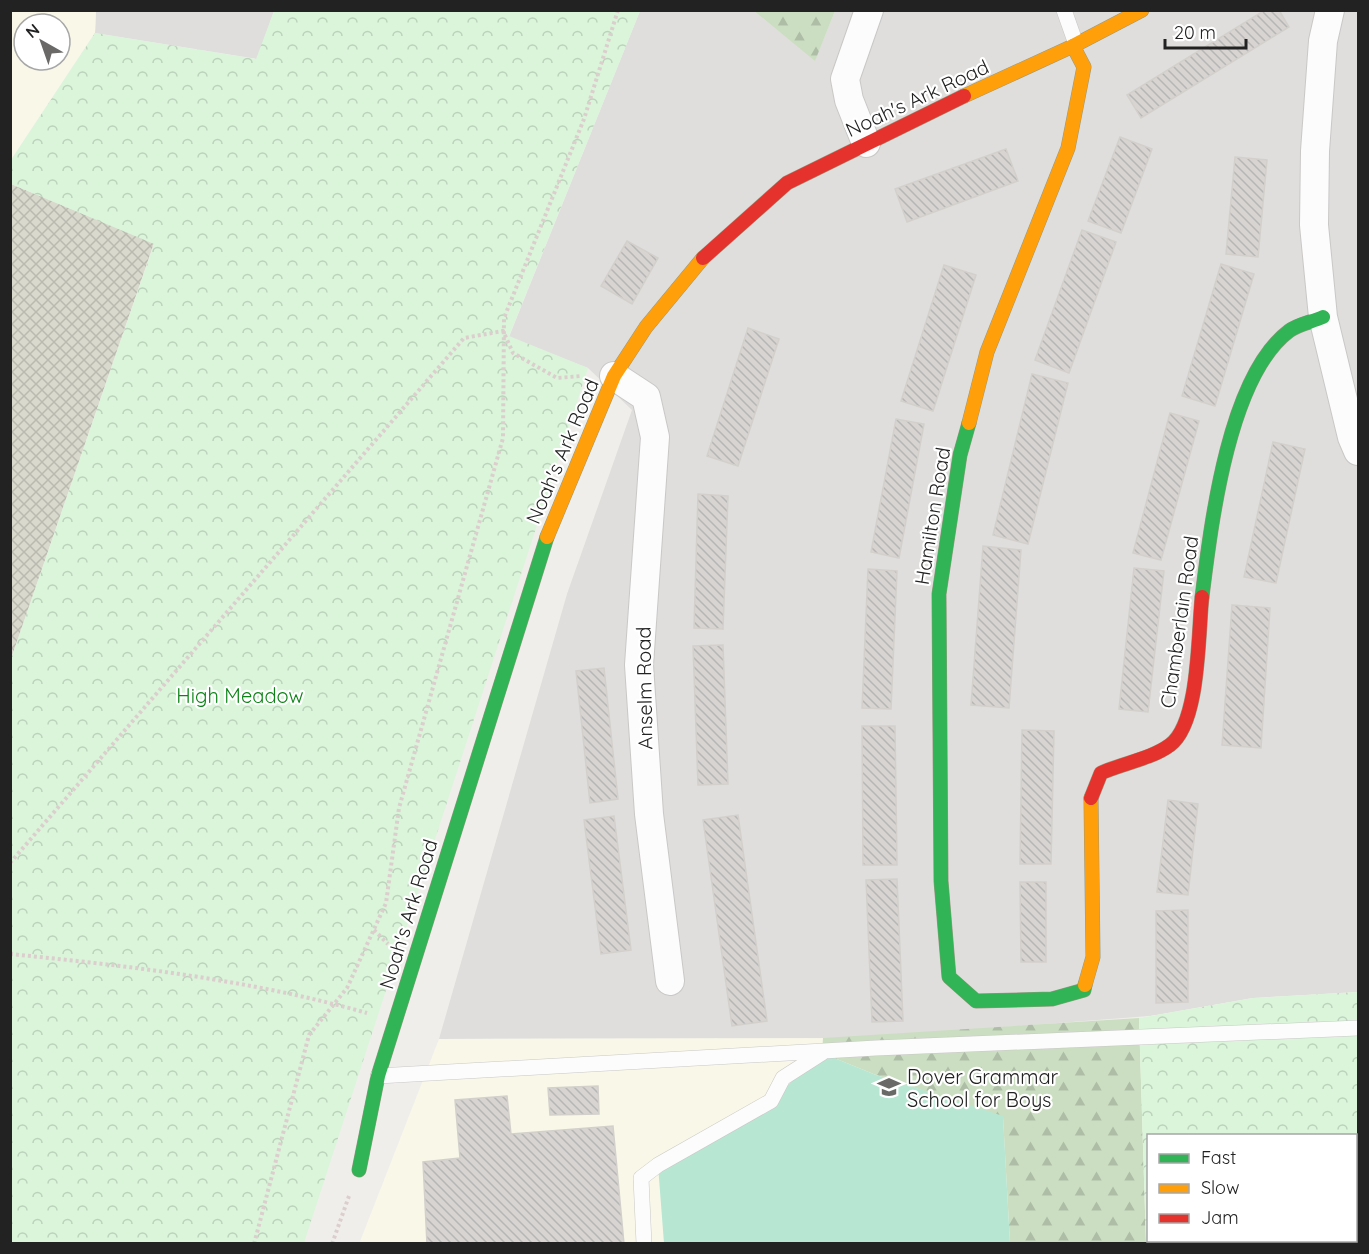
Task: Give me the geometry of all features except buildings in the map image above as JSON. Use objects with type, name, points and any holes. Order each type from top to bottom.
[{"type":"street","points":[[866,143],[849,100],[845,80],[869,10]]},
{"type":"street","name":"Noah's Ark Road","points":[[358,1170],[378,1076],[543,546],[614,376],[646,327],[710,251],[787,183],[1142,10]]},
{"type":"street","points":[[1330,10],[1323,41],[1315,152],[1314,225],[1323,318],[1352,437],[1359,452]]},
{"type":"street","name":"Hamilton Road","points":[[976,1001],[948,977],[941,880],[939,594],[960,455],[987,352],[1068,148],[1081,93],[1084,67],[1074,45]]},
{"type":"street","name":"Chamberlain Road","points":[[976,1001],[1052,999],[1084,990],[1093,957],[1091,799],[1101,773],[1172,744],[1190,711],[1205,557],[1229,442],[1250,388],[1269,353],[1289,331],[1323,318]]},
{"type":"street","name":"Anselm Road","points":[[614,376],[646,397],[655,437],[639,665],[649,814],[670,981]]},
{"type":"lane","points":[[1064,10],[1074,45]]},
{"type":"lane","points":[[378,1076],[977,1043],[1359,1028]]},
{"type":"lane","points":[[644,1244],[641,1178],[658,1165],[771,1101],[783,1078],[822,1053]]},
{"type":"path","points":[[254,1244],[309,1035],[347,988],[386,903],[399,808],[503,438],[504,318],[584,119],[618,10]]},
{"type":"path","points":[[503,330],[513,353],[557,378]]},
{"type":"path","points":[[10,863],[465,338],[503,330]]},
{"type":"path","points":[[10,954],[148,968],[335,1004]]},
{"type":"path","points":[[332,1244],[358,1170]]},
{"type":"shaded area","points":[[11,10],[96,11],[95,33],[72,68],[72,12],[12,12],[12,72],[69,72],[11,160]]},
{"type":"shaded area","points":[[96,11],[274,11],[257,59],[95,33]]},
{"type":"shaded area","points":[[640,11],[754,11],[815,60],[835,11],[1358,11],[1358,1000],[862,1038],[439,1039],[567,594],[632,410],[588,368],[509,337]]},
{"type":"shaded area","points":[[11,184],[154,243],[11,659]]},
{"type":"shaded area","name":"Dover Grammar School for Boys","points":[[1358,992],[1358,1243],[359,1244],[439,1039],[862,1038],[1139,1018],[1253,998]]},
{"type":"green space","name":"High Meadow","points":[[274,11],[640,11],[509,336],[588,368],[304,1243],[11,1244],[11,659],[154,244],[11,184],[11,160],[69,72],[72,72],[72,68],[95,33],[256,59]]},
{"type":"green space","points":[[754,11],[835,11],[815,61]]},
{"type":"green space","points":[[1358,992],[1358,1243],[1146,1243],[1139,1018],[1253,998]]},
{"type":"green space","points":[[1139,1018],[1146,1243],[1010,1243],[1003,1117],[876,1075],[822,1053],[823,1038]]},
{"type":"green space","points":[[822,1053],[876,1075],[1003,1116],[1010,1243],[664,1243],[658,1165],[771,1101]]},
{"type":"traffic: fast","points":[[1202,597],[1217,493],[1237,416],[1251,382],[1268,353],[1289,331],[1323,317]]},
{"type":"traffic: fast","points":[[969,423],[960,455],[939,594],[941,881],[949,977],[976,1001],[1052,999],[1084,990],[1085,985]]},
{"type":"traffic: fast","points":[[359,1170],[378,1076],[547,537]]},
{"type":"traffic: slow","points":[[964,96],[1073,46],[1142,10]]},
{"type":"traffic: slow","points":[[969,423],[987,352],[1068,148],[1084,67],[1073,46]]},
{"type":"traffic: slow","points":[[547,537],[614,376],[646,327],[703,258]]},
{"type":"traffic: slow","points":[[1085,985],[1093,957],[1091,798]]},
{"type":"traffic: jam","points":[[703,258],[787,183],[964,96]]},
{"type":"traffic: jam","points":[[1091,798],[1101,773],[1162,750],[1180,734],[1187,718],[1196,676],[1202,597]]},
{"type":"place","name":"Dover Grammar School for Boys","points":[[889,1087]]}]
